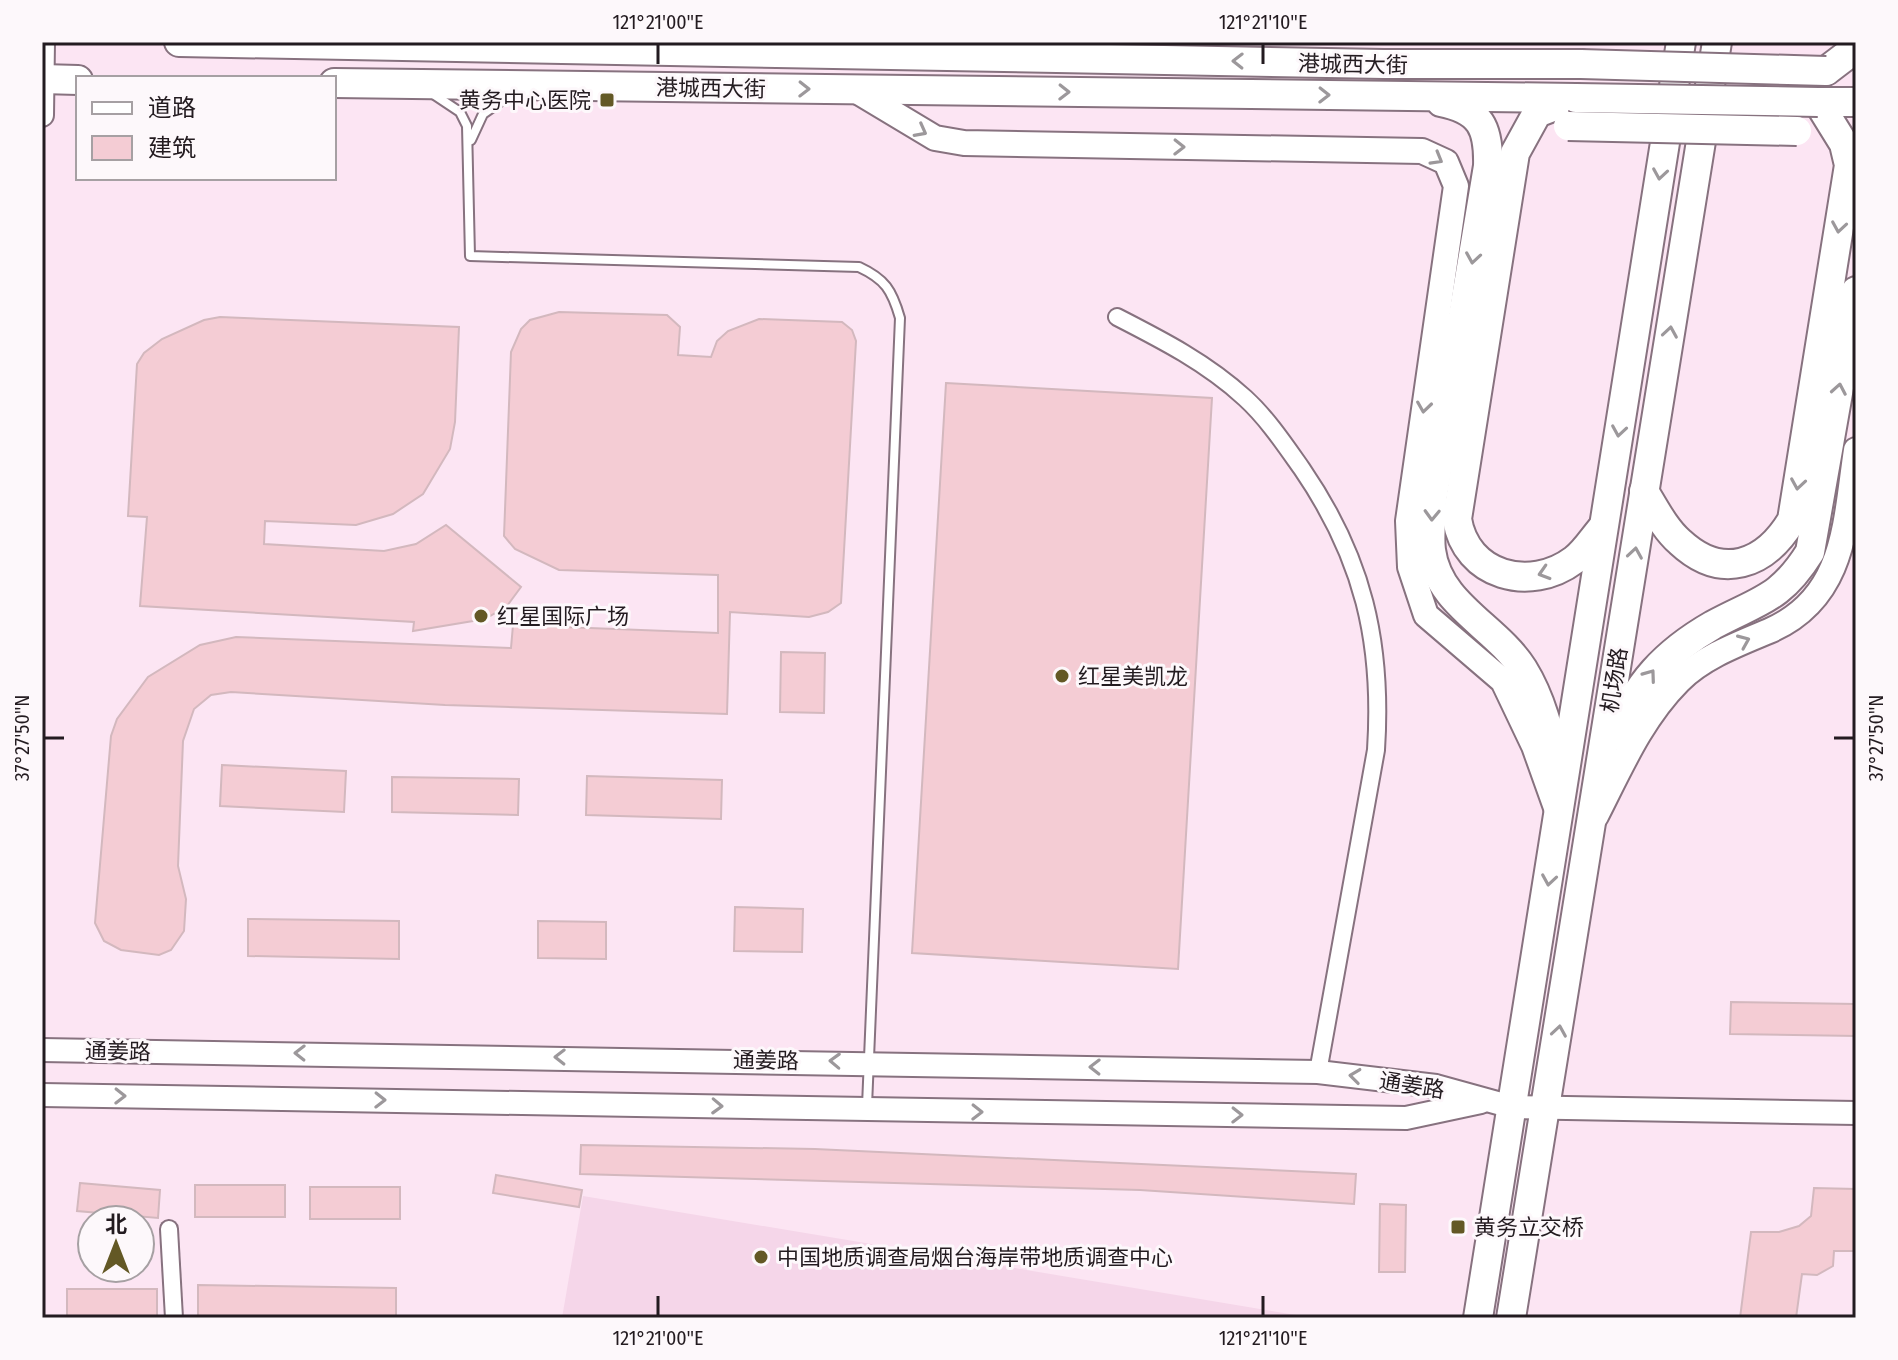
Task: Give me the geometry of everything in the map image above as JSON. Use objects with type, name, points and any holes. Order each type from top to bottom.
[{"type":"highway","name":"港城西大街","points":[[179,42],[866,48],[1456,65],[1581,64],[1856,71]]},
{"type":"highway","points":[[1456,65],[1486,51],[1494,42]]},
{"type":"highway","points":[[1560,42],[1581,64]]},
{"type":"highway","name":"机场路","points":[[1478,1318],[1499,1104],[1562,806],[1681,42]]},
{"type":"highway","name":"机场路","points":[[1511,1318],[1717,42]]},
{"type":"highway","points":[[1826,71],[1847,55],[1856,43]]},
{"type":"highway","points":[[43,79],[76,80]]},
{"type":"highway","name":"港城西大街","points":[[336,83],[1856,102]]},
{"type":"highway","points":[[1380,95],[1454,104],[1477,118],[1489,140],[1488,166],[1432,501],[1431,550],[1441,581],[1462,608],[1495,636],[1522,668],[1546,716],[1562,806]]},
{"type":"highway","points":[[1576,98],[1537,113],[1520,138],[1511,172],[1457,505],[1459,534],[1476,559],[1507,576],[1527,578],[1552,572],[1575,559],[1604,526]]},
{"type":"highway","points":[[1644,491],[1679,542],[1704,560],[1734,564],[1759,558],[1780,540],[1792,520],[1849,165],[1844,144],[1818,102]]},
{"type":"highway","points":[[1520,138],[1540,129],[1568,126],[1797,131],[1829,136],[1844,144]]},
{"type":"highway","points":[[1596,796],[1626,708],[1656,665],[1713,626],[1761,604],[1793,579],[1810,552],[1856,291]]},
{"type":"main road","points":[[855,90],[935,138],[964,143],[1422,151],[1446,162],[1456,186],[1408,521],[1410,567],[1426,615],[1503,681],[1562,806]]},
{"type":"main road","points":[[1591,825],[1639,732],[1679,680],[1720,652],[1788,623],[1817,598],[1839,558],[1856,450]]},
{"type":"street","points":[[42,115],[43,42]]},
{"type":"street","points":[[1117,317],[1185,352],[1246,399],[1284,443],[1323,500],[1365,594],[1376,653],[1379,703],[1376,750],[1318,1072]]},
{"type":"street","name":"通姜路","points":[[42,1050],[1318,1072],[1436,1086],[1499,1104]]},
{"type":"street","name":"通姜路","points":[[42,1095],[1406,1118],[1499,1104]]},
{"type":"street","points":[[1499,1104],[1546,1108],[1856,1113]]},
{"type":"street","points":[[169,1229],[174,1318]]},
{"type":"lane","points":[[403,84],[430,93],[460,112],[470,145],[470,256],[859,267],[880,276],[893,292],[900,318],[866,1111]]},
{"type":"lane","points":[[470,145],[483,114],[503,98],[542,86]]},
{"type":"shaded area","name":"中国地质调查局烟台海岸带地质调查中心","points":[[583,1196],[1314,1318],[562,1318]]},
{"type":"building","points":[[559,312],[667,315],[680,327],[678,355],[711,357],[717,341],[728,331],[759,319],[842,322],[852,330],[856,341],[841,603],[828,612],[809,617],[730,612],[727,714],[445,705],[231,692],[211,695],[194,709],[183,741],[178,866],[186,899],[184,931],[171,950],[159,955],[121,950],[104,941],[95,923],[111,736],[117,719],[148,677],[200,645],[236,637],[511,648],[513,625],[718,633],[718,575],[559,570],[515,549],[504,536],[511,352],[521,329],[530,320]]},
{"type":"building","points":[[220,317],[459,327],[455,422],[450,449],[423,494],[393,514],[356,525],[265,521],[264,544],[384,551],[416,544],[446,525],[521,587],[507,606],[485,619],[413,631],[414,622],[140,606],[147,517],[128,516],[137,364],[144,353],[162,339],[204,320]]},
{"type":"building","name":"红星美凯龙","points":[[946,383],[1212,398],[1178,969],[912,953]]},
{"type":"building","points":[[781,652],[825,653],[824,713],[780,712]]},
{"type":"building","points":[[222,765],[346,771],[344,812],[220,806]]},
{"type":"building","points":[[587,776],[722,780],[721,819],[586,815]]},
{"type":"building","points":[[392,777],[519,779],[518,815],[392,812]]},
{"type":"building","points":[[735,907],[803,909],[802,952],[734,951]]},
{"type":"building","points":[[248,919],[399,921],[399,959],[248,956]]},
{"type":"building","points":[[538,921],[606,922],[606,959],[538,958]]},
{"type":"building","points":[[1731,1002],[1856,1004],[1856,1036],[1730,1034]]},
{"type":"building","points":[[581,1145],[815,1149],[1356,1174],[1354,1204],[1140,1190],[580,1174]]},
{"type":"building","points":[[496,1175],[582,1190],[579,1207],[493,1193]]},
{"type":"building","points":[[80,1183],[160,1190],[158,1218],[156,1204],[78,1204]]},
{"type":"building","points":[[195,1185],[285,1185],[285,1217],[195,1217]]},
{"type":"building","points":[[310,1187],[400,1187],[400,1219],[310,1219]]},
{"type":"building","points":[[1814,1188],[1856,1189],[1856,1251],[1834,1251],[1833,1266],[1817,1275],[1802,1274],[1796,1318],[1740,1318],[1751,1232],[1779,1232],[1799,1226],[1811,1216]]},
{"type":"building","points":[[1380,1204],[1406,1205],[1405,1272],[1379,1272]]},
{"type":"building","points":[[198,1285],[396,1288],[396,1318],[198,1317]]},
{"type":"building","points":[[67,1289],[157,1289],[157,1318],[67,1318]]},
{"type":"place","name":"黄务中心医院","points":[[607,100]]},
{"type":"place","name":"红星国际广场","points":[[481,616]]},
{"type":"place","name":"红星美凯龙","points":[[1062,676]]},
{"type":"place","name":"黄务立交桥","points":[[1458,1227]]},
{"type":"place","name":"中国地质调查局烟台海岸带地质调查中心","points":[[761,1257]]}]
